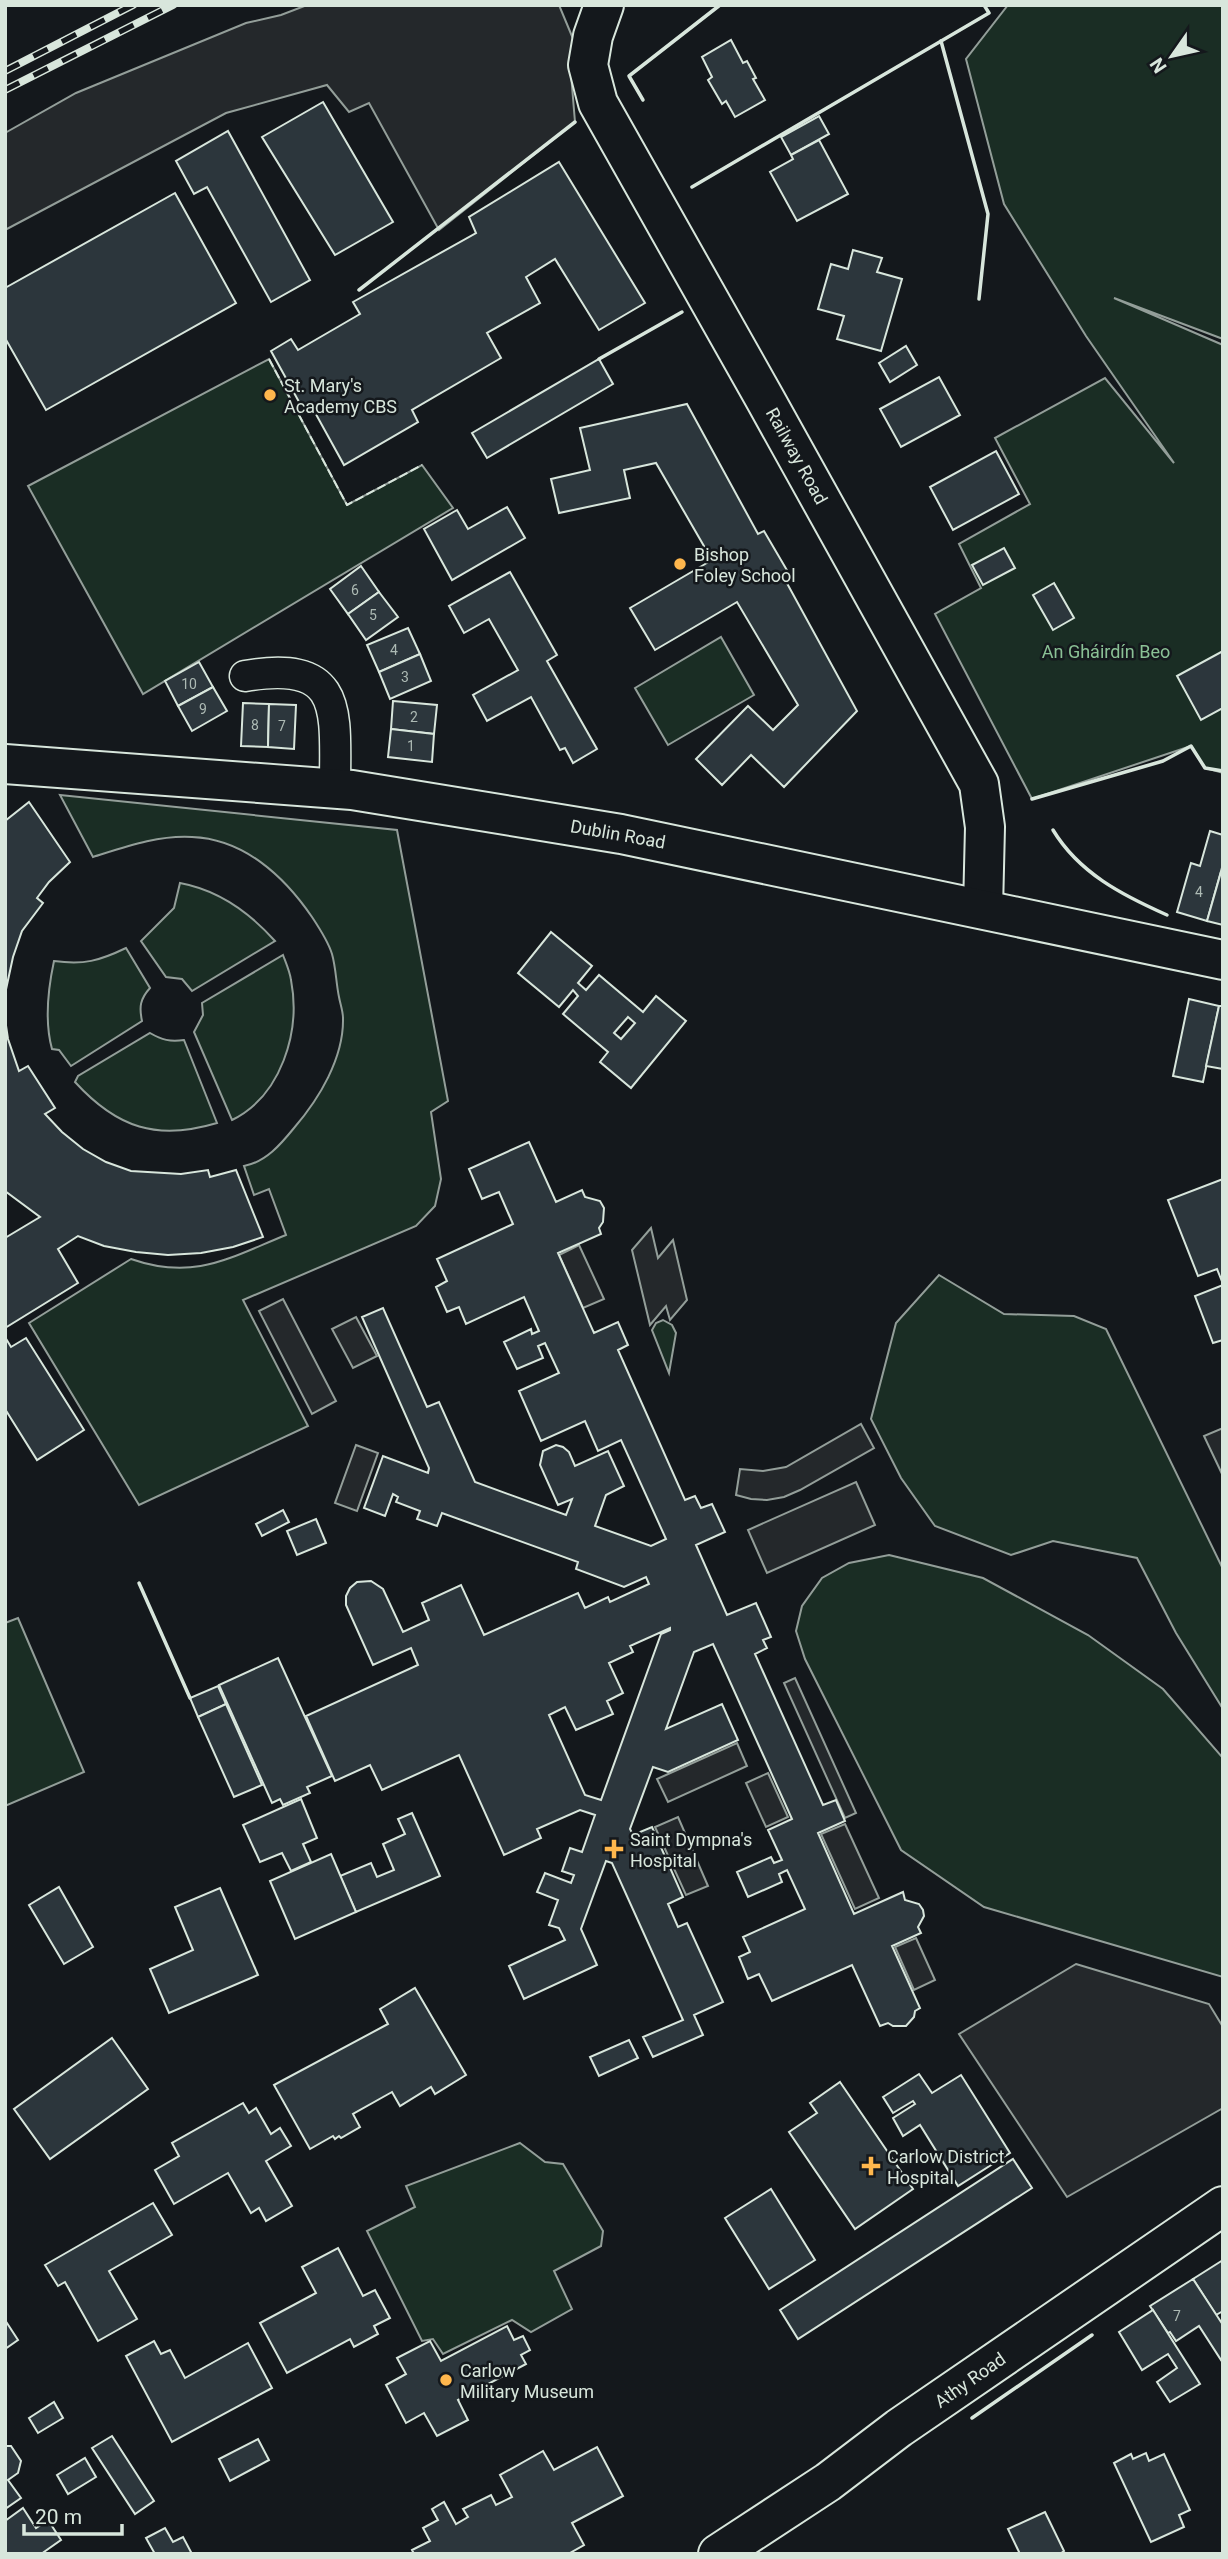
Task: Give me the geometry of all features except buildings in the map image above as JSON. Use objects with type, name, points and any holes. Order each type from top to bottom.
[{"type":"main road","name":"Railway Road","points":[[602,8],[588,65],[598,103],[979,784],[985,827],[983,909]]},
{"type":"main road","name":"Dublin Road","points":[[5,764],[335,788],[621,834],[1223,960]]},
{"type":"main road","name":"Athy Road","points":[[718,2554],[828,2482],[899,2428],[1223,2206]]},
{"type":"street","points":[[245,676],[272,671],[292,674],[314,681],[325,691],[332,705],[336,733],[335,788]]},
{"type":"green space","name":"An Gháirdín Beo","points":[[1008,5],[1223,5],[1223,339],[1114,298],[1223,345],[1223,773],[1205,768],[1191,746],[1032,799],[935,614],[981,588],[959,544],[1030,504],[995,438],[1105,378],[1174,463],[1086,336],[1004,204],[966,59]]},
{"type":"green space","points":[[269,359],[347,505],[422,465],[453,508],[143,694],[28,486]]},
{"type":"green space","points":[[721,637],[754,695],[668,745],[635,688]]},
{"type":"green space","points":[[60,795],[397,830],[448,1101],[431,1112],[441,1179],[435,1206],[416,1226],[243,1300],[308,1426],[139,1505],[29,1323],[131,1259],[174,1268],[193,1267],[229,1259],[286,1235],[269,1189],[254,1195],[244,1166],[259,1161],[272,1151],[289,1134],[321,1091],[335,1063],[343,1015],[333,959],[326,940],[289,887],[261,862],[229,845],[192,837],[154,840],[93,857]]},
{"type":"green space","points":[[180,883],[207,891],[232,904],[255,921],[275,941],[192,991],[182,979],[166,977],[141,941],[174,908]]},
{"type":"green space","points":[[126,948],[150,988],[141,1003],[142,1021],[71,1066],[59,1050],[52,1049],[48,1027],[54,961],[91,961]]},
{"type":"green space","points":[[283,955],[293,1000],[290,1041],[275,1079],[249,1109],[232,1120],[194,1032],[203,1015],[202,1003]]},
{"type":"green space","points":[[150,1033],[166,1040],[184,1040],[217,1123],[175,1131],[139,1126],[106,1110],[75,1082],[78,1076]]},
{"type":"green space","points":[[939,1275],[1004,1314],[1074,1316],[1106,1329],[1223,1569],[1223,1709],[1176,1633],[1137,1558],[1053,1541],[1011,1555],[935,1526],[901,1478],[871,1419],[896,1323]]},
{"type":"green space","points":[[663,1320],[672,1325],[676,1333],[669,1373],[652,1330],[656,1323]]},
{"type":"green space","points":[[889,1555],[983,1578],[1088,1635],[1163,1689],[1223,1758],[1223,1977],[984,1907],[901,1850],[805,1659],[796,1631],[802,1606],[822,1578],[849,1563]]},
{"type":"green space","points":[[18,1618],[84,1772],[5,1806],[5,1623]]},
{"type":"green space","points":[[520,2143],[545,2162],[563,2164],[603,2231],[601,2246],[554,2271],[572,2309],[531,2332],[512,2320],[443,2354],[433,2339],[422,2341],[367,2231],[415,2207],[406,2186]]},
{"type":"shaded area","points":[[307,5],[559,5],[574,41],[571,74],[575,122],[439,230],[369,103],[349,112],[327,85],[226,113],[5,230],[5,133],[76,93],[246,23],[281,15]]},
{"type":"shaded area","points":[[651,1228],[658,1258],[673,1240],[687,1300],[670,1320],[666,1306],[650,1325],[632,1250]]},
{"type":"shaded area","points":[[579,1245],[604,1299],[583,1308],[559,1255]]},
{"type":"shaded area","points":[[283,1299],[336,1401],[312,1414],[259,1311]]},
{"type":"shaded area","points":[[356,1317],[377,1356],[353,1368],[332,1329]]},
{"type":"shaded area","points":[[861,1424],[874,1448],[784,1497],[767,1500],[736,1495],[740,1469],[763,1471],[786,1467]]},
{"type":"shaded area","points":[[1223,1428],[1223,1476],[1204,1436]]},
{"type":"shaded area","points":[[356,1445],[378,1453],[357,1511],[335,1503]]},
{"type":"shaded area","points":[[856,1482],[875,1525],[767,1573],[748,1530]]},
{"type":"shaded area","points":[[795,1678],[856,1813],[845,1818],[784,1683]]},
{"type":"shaded area","points":[[737,1743],[747,1766],[668,1802],[657,1779]]},
{"type":"shaded area","points":[[768,1773],[788,1817],[766,1827],[746,1783]]},
{"type":"shaded area","points":[[678,1817],[708,1886],[686,1895],[655,1827]]},
{"type":"shaded area","points":[[845,1824],[879,1898],[855,1909],[821,1834]]},
{"type":"shaded area","points":[[916,1938],[935,1980],[914,1990],[895,1947]]},
{"type":"shaded area","points":[[1076,1964],[1209,2004],[1223,2027],[1223,2108],[1067,2197],[959,2034]]},
{"type":"railway","points":[[5,71],[133,5]]},
{"type":"railway","points":[[5,90],[173,5]]},
{"type":"fence","points":[[269,359],[347,505],[422,465]]},
{"type":"wall","points":[[643,100],[629,76],[720,5]]},
{"type":"wall","points":[[692,187],[989,13],[984,5]]},
{"type":"wall","points":[[941,41],[988,214],[979,299]]},
{"type":"wall","points":[[359,290],[575,122]]},
{"type":"wall","points":[[599,359],[682,312]]},
{"type":"wall","points":[[1032,799],[1163,761],[1191,746],[1205,768],[1223,771]]},
{"type":"wall","points":[[1053,830],[1075,859],[1089,871],[1118,891],[1167,915]]},
{"type":"wall","points":[[139,1583],[190,1698]]},
{"type":"wall","points":[[972,2418],[1092,2335]]},
{"type":"place","name":"St. Mary's Academy CBS","points":[[270,395]]},
{"type":"place","name":"Bishop Foley School","points":[[680,564]]},
{"type":"place","name":"Saint Dympna's Hospital","points":[[614,1849]]},
{"type":"place","name":"Carlow District Hospital","points":[[871,2166]]},
{"type":"place","name":"Carlow Military Museum","points":[[446,2380]]}]
